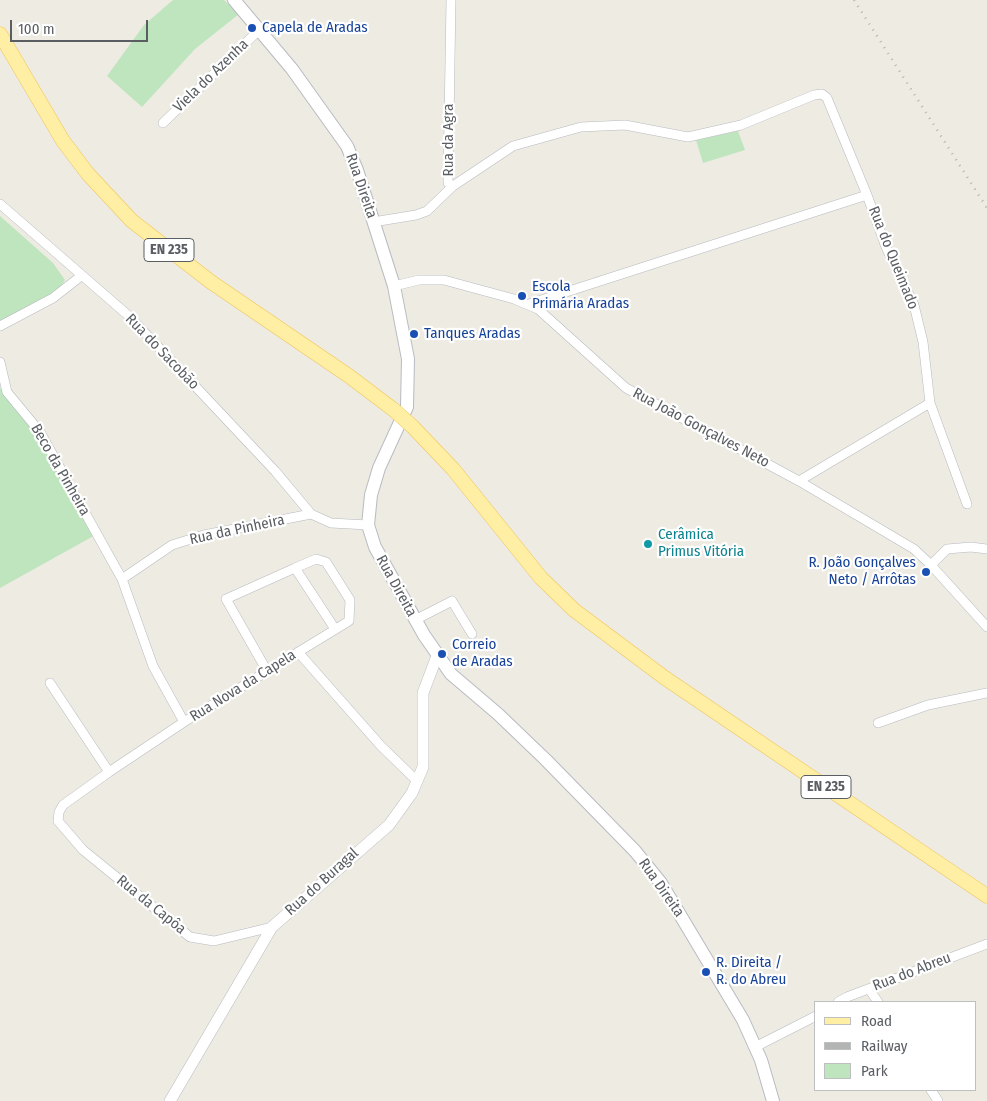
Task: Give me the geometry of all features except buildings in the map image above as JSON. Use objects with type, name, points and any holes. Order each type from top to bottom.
[{"type":"main road","name":"Rua Direita","points":[[234,0],[292,68],[347,146],[394,286],[408,359],[407,408],[379,468],[371,495],[368,525],[375,548],[387,574],[437,656],[451,674],[524,738],[635,851],[661,883],[743,1020],[755,1047],[773,1101]]},
{"type":"main road","name":"EN 235","points":[[0,34],[63,141],[88,174],[132,221],[211,282],[349,376],[394,410],[453,469],[541,578],[574,610],[665,678],[987,896]]},
{"type":"street","name":"Rua da Agra","points":[[373,222],[416,215],[427,211],[453,186],[448,183],[452,0]]},
{"type":"street","name":"Viela do Azenha","points":[[163,123],[259,30]]},
{"type":"street","points":[[453,186],[514,146],[581,127],[624,125],[688,137],[741,125],[814,95],[822,94],[827,98],[867,195]]},
{"type":"street","name":"Rua do Queimado","points":[[529,304],[867,195],[886,247],[914,305],[924,342],[930,403],[967,504]]},
{"type":"street","name":"Rua do Sacobão","points":[[0,204],[130,318],[275,471],[311,514]]},
{"type":"street","points":[[0,326],[53,298],[81,276]]},
{"type":"street","name":"Rua João Gonçalves Neto","points":[[394,286],[419,280],[444,280],[529,304],[538,309],[626,388],[799,481],[914,549],[987,627]]},
{"type":"street","name":"Beco da Pinheira","points":[[0,362],[7,392],[40,432],[122,579]]},
{"type":"street","points":[[799,481],[930,403]]},
{"type":"street","points":[[311,514],[330,523],[368,525]]},
{"type":"street","name":"Rua da Pinheira","points":[[122,579],[172,545],[204,534],[311,514]]},
{"type":"street","points":[[931,565],[947,549],[971,547],[987,549]]},
{"type":"street","name":"Rua Nova da Capela","points":[[59,812],[63,805],[184,722],[349,621],[350,600],[326,562],[316,559],[295,568]]},
{"type":"street","points":[[266,671],[226,598],[295,568],[335,629]]},
{"type":"street","points":[[122,579],[154,666],[184,722]]},
{"type":"street","points":[[416,620],[452,600],[472,634]]},
{"type":"street","points":[[298,652],[381,746],[417,781]]},
{"type":"street","name":"Rua do Buragal","points":[[170,1101],[272,927],[389,825],[412,793],[423,767],[424,693],[437,656]]},
{"type":"street","points":[[50,683],[110,772]]},
{"type":"street","points":[[878,723],[928,705],[987,693]]},
{"type":"street","name":"Rua da Capôa","points":[[59,812],[58,821],[83,850],[190,937],[214,942],[272,927]]},
{"type":"street","name":"Rua do Abreu","points":[[840,1001],[987,944]]},
{"type":"street","points":[[869,989],[877,1001]]},
{"type":"street","points":[[755,1047],[814,1017]]},
{"type":"green space","points":[[173,0],[224,0],[239,14],[195,49],[142,107],[107,76],[144,25]]},
{"type":"green space","points":[[738,131],[745,150],[703,163],[696,140]]},
{"type":"green space","points":[[0,216],[53,263],[65,280],[53,298],[0,326]]},
{"type":"green space","points":[[0,388],[23,410],[97,534],[0,588]]},
{"type":"railway","points":[[854,0],[987,208]]},
{"type":"place","name":"Capela de Aradas","points":[[252,28]]},
{"type":"place","name":"Escola Primária Aradas","points":[[522,296]]},
{"type":"place","name":"Tanques Aradas","points":[[414,334]]},
{"type":"place","name":"Cerâmica Primus Vitória","points":[[648,544]]},
{"type":"place","name":"R. João Gonçalves Neto / Arrôtas","points":[[926,572]]},
{"type":"place","name":"Correio de Aradas","points":[[442,654]]},
{"type":"place","name":"R. Direita / R. do Abreu","points":[[706,972]]}]
